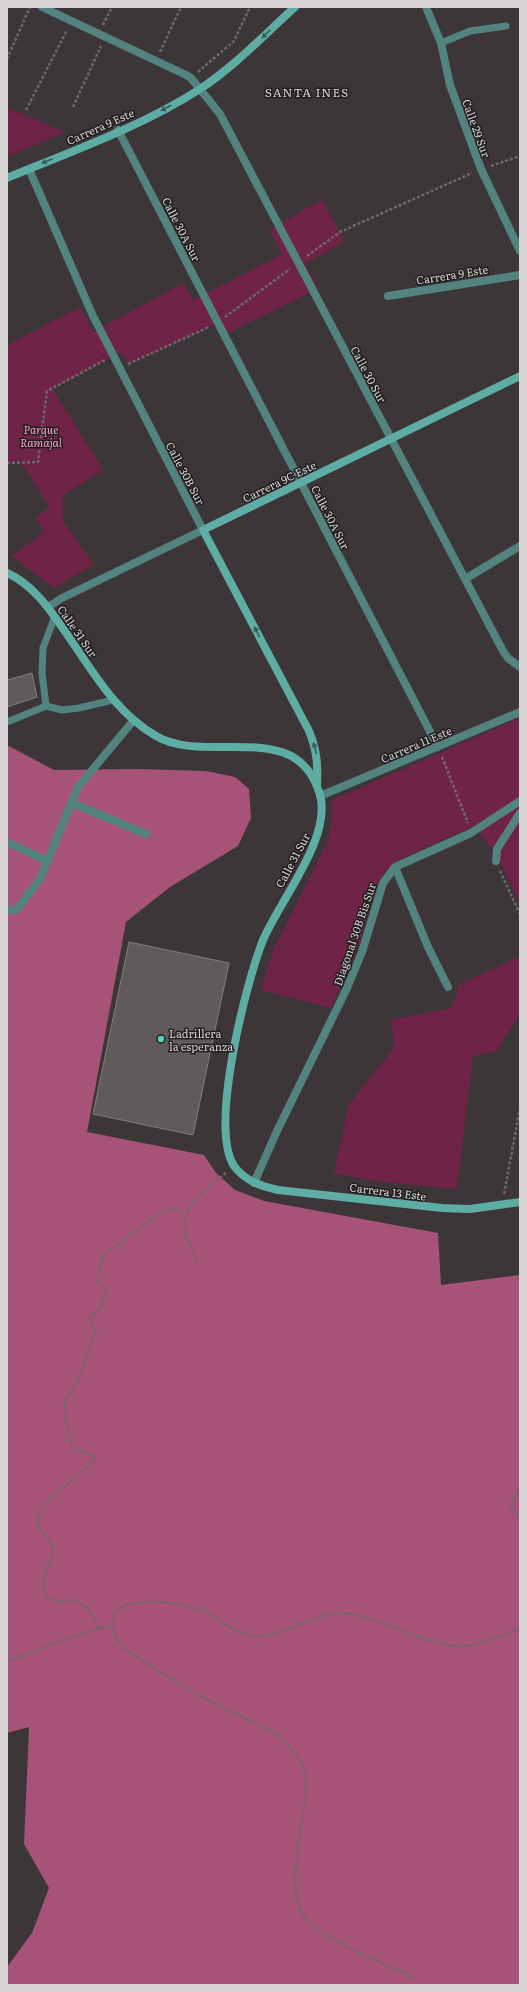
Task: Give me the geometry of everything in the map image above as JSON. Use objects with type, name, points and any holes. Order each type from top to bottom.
[{"type":"main road","name":"Carrera 9 Este","points":[[7,178],[158,112],[200,89],[226,70],[294,7]]},
{"type":"main road","name":"Carrera 9C Este","points":[[203,530],[520,376]]},
{"type":"main road","name":"Calle 30B Sur","points":[[203,530],[309,731],[316,748],[318,764],[317,786]]},
{"type":"main road","name":"Calle 31 Sur","points":[[7,573],[27,586],[48,607],[113,700],[133,720],[147,731],[170,743],[196,747],[260,747],[281,751],[299,762],[312,777],[317,786],[320,796],[322,817],[317,838],[272,921],[254,966],[246,993],[224,1115],[226,1144],[235,1166],[243,1175],[254,1183]]},
{"type":"main road","name":"Carrera 13 Este","points":[[254,1183],[278,1190],[442,1208],[470,1209],[502,1206],[520,1202]]},
{"type":"street","points":[[44,7],[191,78],[200,89]]},
{"type":"street","name":"Calle 29 Sur","points":[[426,7],[441,42],[450,85],[481,169],[520,252]]},
{"type":"street","name":"Calle 30 Sur","points":[[200,89],[220,114],[502,651],[508,658],[520,667]]},
{"type":"street","name":"Calle 30A Sur","points":[[118,130],[438,747]]},
{"type":"street","name":"Calle 30B Sur","points":[[29,169],[92,316],[203,530]]},
{"type":"street","name":"Carrera 9 Este","points":[[388,296],[520,275]]},
{"type":"street","name":"Carrera 9C Este","points":[[48,607],[62,598],[203,530]]},
{"type":"street","points":[[465,579],[520,546]]},
{"type":"street","name":"Carrera 11 Este","points":[[320,796],[520,712]]},
{"type":"street","points":[[7,908],[13,911],[17,909],[40,879],[78,788],[133,720]]},
{"type":"street","name":"Diagonal 30B Bis Sur","points":[[254,1183],[277,1131],[348,988],[362,952],[383,883],[395,867],[471,833],[520,801]]},
{"type":"street","points":[[72,803],[146,834]]},
{"type":"street","points":[[496,861],[497,849],[520,813]]},
{"type":"street","points":[[7,842],[47,861]]},
{"type":"street","points":[[395,867],[428,947],[448,987]]},
{"type":"lane","points":[[441,42],[470,31],[506,26]]},
{"type":"lane","points":[[46,706],[42,673],[43,648],[55,616]]},
{"type":"lane","points":[[7,722],[46,706],[62,710],[79,708],[113,700]]},
{"type":"path","points":[[7,59],[30,7]]},
{"type":"path","points":[[73,107],[112,7]]},
{"type":"path","points":[[156,60],[181,7]]},
{"type":"path","points":[[191,78],[234,41],[250,7]]},
{"type":"path","points":[[26,110],[72,21]]},
{"type":"path","points":[[481,169],[520,156]]},
{"type":"path","points":[[7,463],[38,462],[47,391],[112,356]]},
{"type":"path","points":[[438,747],[471,833]]},
{"type":"path","points":[[496,861],[520,914]]},
{"type":"path","points":[[502,1206],[520,1108]]},
{"type":"path","points":[[197,1262],[185,1230],[185,1213],[207,1187],[235,1166]]},
{"type":"path","points":[[100,1629],[89,1610],[73,1600],[57,1602],[46,1597],[43,1581],[54,1548],[37,1524],[43,1507],[57,1492],[88,1469],[96,1458],[72,1446],[65,1418],[65,1401],[84,1367],[87,1352],[96,1332],[89,1318],[99,1309],[107,1292],[98,1281],[102,1257],[153,1218],[170,1207],[185,1213]]},
{"type":"path","points":[[520,1489],[511,1505],[513,1513],[520,1518]]},
{"type":"path","points":[[416,1978],[349,1947],[314,1926],[302,1914],[296,1897],[297,1860],[306,1792],[306,1775],[298,1758],[284,1740],[267,1729],[218,1705],[125,1649],[117,1639],[111,1626],[116,1613],[125,1606],[161,1601],[201,1610],[239,1632],[258,1636],[278,1632],[316,1619],[342,1613],[366,1618],[442,1645],[467,1646],[520,1628]]},
{"type":"path","points":[[7,1661],[83,1633],[111,1626]]},
{"type":"green space","points":[[7,107],[65,132],[7,157]]},
{"type":"green space","name":"Parque Ramajal","points":[[322,199],[344,241],[305,264],[319,288],[224,335],[218,323],[128,364],[122,352],[52,388],[103,470],[63,495],[63,521],[94,564],[54,588],[11,556],[44,532],[36,518],[49,507],[21,462],[7,463],[7,345],[80,307],[93,332],[183,283],[193,300],[282,254],[270,230]]},
{"type":"green space","points":[[520,718],[520,905],[498,857],[474,826],[398,860],[388,868],[376,887],[357,950],[331,1008],[261,990],[274,948],[327,843],[332,823],[332,800]]},
{"type":"green space","points":[[520,956],[520,1014],[497,1051],[473,1056],[457,1189],[374,1181],[334,1173],[349,1104],[394,1048],[391,1020],[451,1008],[460,984]]},
{"type":"shaded area","points":[[7,745],[54,770],[139,769],[206,771],[235,777],[249,789],[251,818],[238,846],[170,887],[126,922],[87,1132],[204,1155],[216,1173],[235,1190],[264,1201],[438,1233],[441,1285],[520,1275],[520,1985],[7,1985],[7,1967],[32,1933],[49,1888],[24,1844],[29,1727],[7,1733]]},
{"type":"building","points":[[32,673],[37,697],[7,707],[7,680]]},
{"type":"building","name":"Ladrillera la esperanza","points":[[129,942],[229,963],[193,1135],[93,1114]]},
{"type":"place","name":"Ladrillera la esperanza","points":[[161,1039]]},
{"type":"district","name":"SANTA INES","points":[[307,92]]}]
